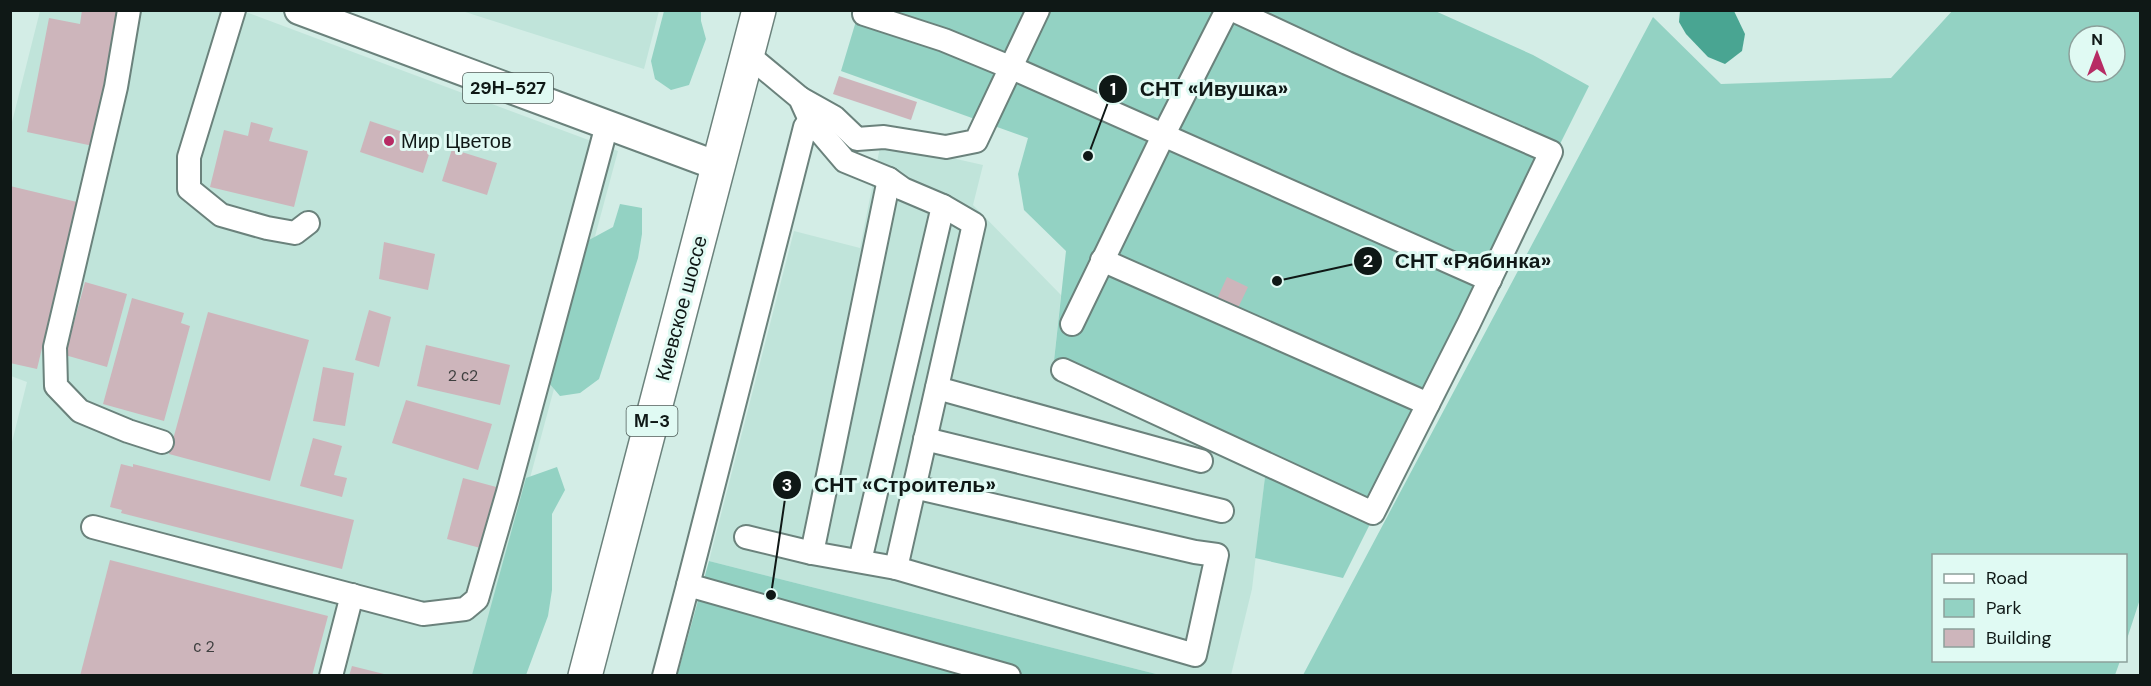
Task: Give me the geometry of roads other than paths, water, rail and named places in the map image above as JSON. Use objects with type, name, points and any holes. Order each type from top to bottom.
[{"type":"highway","name":"Киевское шоссе","points":[[585,675],[759,10]]},
{"type":"main road","name":"29Н-527","points":[[298,10],[718,166]]},
{"type":"lane","points":[[129,10],[116,87],[55,347],[57,386],[80,411],[162,442]]},
{"type":"lane","points":[[234,10],[189,158],[189,189],[220,215],[295,233],[308,224]]},
{"type":"lane","points":[[747,54],[800,98],[834,117],[857,139],[884,137],[946,147],[976,141],[1038,10]]},
{"type":"lane","points":[[1072,324],[1227,10]]},
{"type":"lane","points":[[1064,370],[1373,513],[1551,153],[1233,10]]},
{"type":"lane","points":[[864,14],[944,40],[1012,68],[1490,280]]},
{"type":"lane","points":[[800,98],[810,120],[845,161],[888,179],[903,189],[943,206],[974,224],[896,568]]},
{"type":"lane","points":[[664,675],[805,127],[810,120]]},
{"type":"lane","points":[[93,527],[423,614],[465,609],[477,599],[607,125]]},
{"type":"lane","points":[[812,553],[888,179]]},
{"type":"lane","points":[[860,561],[943,206]]},
{"type":"lane","points":[[1102,260],[1428,404]]},
{"type":"lane","points":[[937,388],[1201,461]]},
{"type":"lane","points":[[925,439],[1222,511]]},
{"type":"lane","points":[[746,537],[812,553],[896,568],[1195,656],[1217,555],[1195,552],[914,487]]},
{"type":"lane","points":[[688,585],[1009,675]]},
{"type":"lane","points":[[331,675],[351,595]]},
{"type":"place","name":"Мир Цветов","points":[[389,141]]},
{"type":"place","name":"СНТ «Ивушка»","points":[[1088,156]]},
{"type":"place","name":"СНТ «Рябинка»","points":[[1277,281]]},
{"type":"place","name":"СНТ «Строитель»","points":[[771,595]]}]
